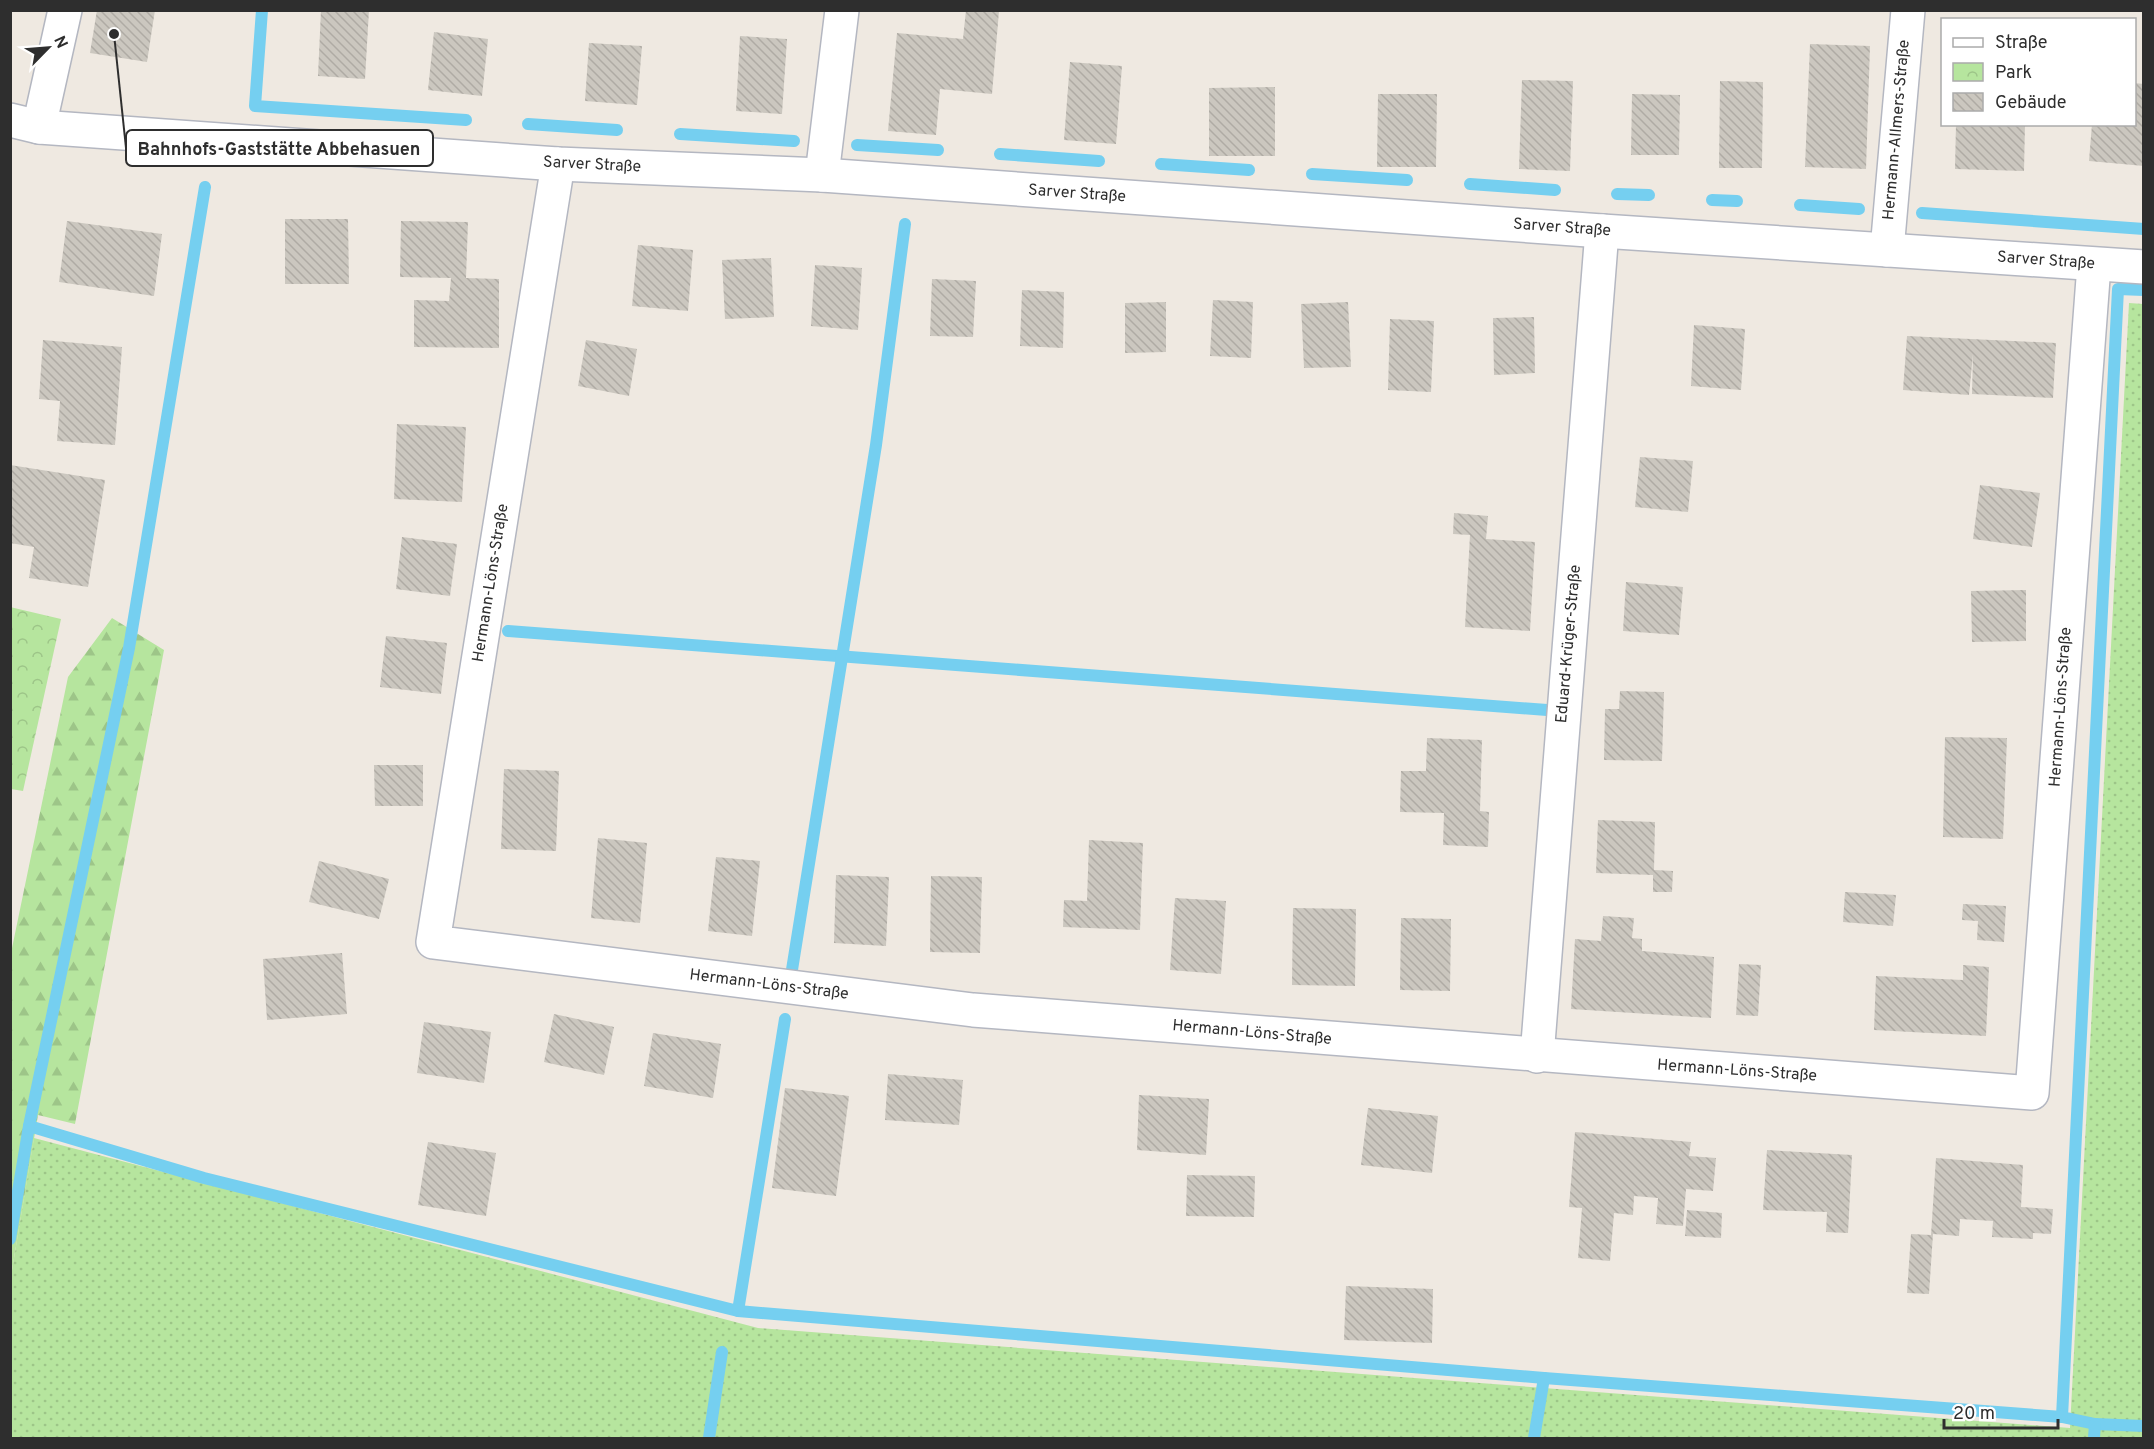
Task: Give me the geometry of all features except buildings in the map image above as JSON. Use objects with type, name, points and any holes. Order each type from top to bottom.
[{"type":"street","points":[[25,123],[64,10]]},
{"type":"street","points":[[822,175],[842,10]]},
{"type":"street","name":"Hermann-Allmers-Straße","points":[[1887,250],[1908,10]]},
{"type":"street","name":"Sarver Straße","points":[[25,123],[558,164],[822,175],[2144,267]]},
{"type":"street","name":"Hermann-Löns-Straße","points":[[558,164],[433,942],[973,1010],[2032,1093],[2094,265]]},
{"type":"street","name":"Eduard-Krüger-Straße","points":[[1537,1056],[1602,231]]},
{"type":"green space","points":[[2129,303],[2143,304],[2143,1438],[11,1438],[11,1276],[34,1138],[758,1328],[2070,1428]]},
{"type":"green space","points":[[10,607],[61,619],[23,791],[11,789]]},
{"type":"green space","points":[[112,618],[164,650],[75,1124],[38,1115],[11,1276],[11,953],[68,677]]},
{"type":"waterway","points":[[262,10],[255,106],[466,120]]},
{"type":"waterway","points":[[528,124],[617,130]]},
{"type":"waterway","points":[[680,134],[794,141]]},
{"type":"waterway","points":[[857,145],[938,150]]},
{"type":"waterway","points":[[1000,154],[1099,161]]},
{"type":"waterway","points":[[1161,164],[1249,170]]},
{"type":"waterway","points":[[1312,174],[1407,180]]},
{"type":"waterway","points":[[1470,184],[1555,190]]},
{"type":"waterway","points":[[10,1239],[29,1126],[129,648],[205,187]]},
{"type":"waterway","points":[[1617,194],[1649,195]]},
{"type":"waterway","points":[[1712,200],[1737,201]]},
{"type":"waterway","points":[[1800,205],[1859,209]]},
{"type":"waterway","points":[[1922,213],[2144,229]]},
{"type":"waterway","points":[[791,976],[876,445],[905,224]]},
{"type":"waterway","points":[[2144,290],[2118,289],[2062,1417],[2095,1424],[2144,1426]]},
{"type":"waterway","points":[[508,631],[1547,710]]},
{"type":"waterway","points":[[738,1311],[785,1019]]},
{"type":"waterway","points":[[29,1126],[204,1178],[738,1311],[1544,1378],[2062,1417]]},
{"type":"waterway","points":[[709,1438],[722,1352]]},
{"type":"waterway","points":[[1534,1438],[1544,1378]]},
{"type":"waterway","points":[[2094,1438],[2095,1424]]},
{"type":"place","name":"Bahnhofs-Gaststätte Abbehasuen","points":[[114,34]]}]
